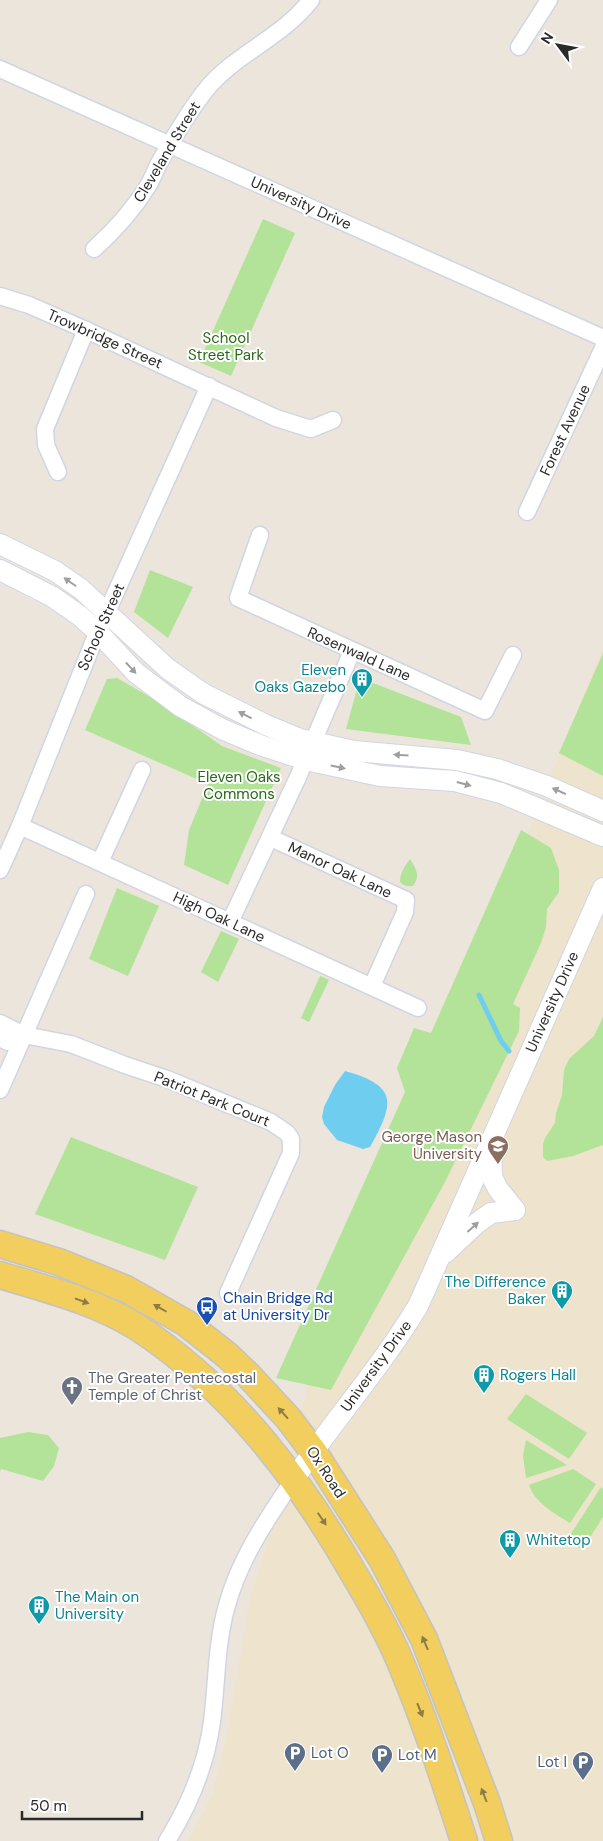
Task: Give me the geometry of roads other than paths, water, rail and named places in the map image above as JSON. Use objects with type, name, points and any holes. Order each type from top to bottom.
[{"type":"main road","name":"Ox Road","points":[[0,1244],[59,1262],[126,1288],[186,1323],[250,1376],[288,1418],[313,1451],[382,1559],[424,1639],[499,1841]]},
{"type":"main road","name":"Ox Road","points":[[0,1275],[82,1301],[107,1311],[136,1327],[170,1351],[221,1393],[294,1479],[329,1528],[382,1622],[402,1665],[425,1724],[464,1841]]},
{"type":"street","name":"Cleveland Street","points":[[94,249],[116,228],[136,204],[150,183],[183,123],[204,92],[236,62],[281,31],[310,0]]},
{"type":"street","points":[[519,47],[549,0]]},
{"type":"street","name":"University Drive","points":[[0,69],[603,338]]},
{"type":"street","name":"Trowbridge Street","points":[[0,296],[29,305],[86,330],[276,418],[310,429],[333,420]]},
{"type":"street","points":[[58,472],[46,445],[45,429],[86,330]]},
{"type":"street","name":"Forest Avenue","points":[[527,512],[603,348]]},
{"type":"street","name":"School Street","points":[[0,870],[20,826],[98,632],[209,386]]},
{"type":"street","name":"Rosenwald Lane","points":[[260,535],[238,598],[485,711],[512,655]]},
{"type":"street","points":[[0,544],[54,571],[80,589],[108,612],[168,669],[204,694],[309,751],[380,776],[455,781],[501,793],[603,836]]},
{"type":"street","points":[[0,570],[53,597],[80,616],[98,632],[136,673],[180,706],[222,729],[260,745],[309,751],[354,752],[457,760],[498,769],[546,786],[603,811]]},
{"type":"street","points":[[230,922],[271,838],[352,651]]},
{"type":"street","points":[[100,862],[142,770]]},
{"type":"street","name":"High Oak Lane","points":[[20,826],[418,1008]]},
{"type":"street","name":"Manor Oak Lane","points":[[271,838],[406,900],[405,912],[372,986]]},
{"type":"street","name":"University Drive","points":[[167,1841],[184,1814],[196,1788],[204,1763],[212,1723],[221,1631],[236,1578],[257,1535],[294,1479],[399,1338],[418,1306],[603,888]]},
{"type":"street","points":[[0,1090],[86,894]]},
{"type":"street","name":"Patriot Park Court","points":[[0,1023],[24,1035],[71,1044],[125,1066],[167,1079],[271,1122],[288,1133],[291,1139],[291,1154],[228,1294]]},
{"type":"street","name":"Patriot Park Court","points":[[0,1038],[8,1042],[24,1035]]},
{"type":"street","points":[[438,1260],[477,1223],[491,1213],[516,1210],[498,1189],[492,1177],[491,1140]]},
{"type":"water","points":[[345,1071],[375,1083],[383,1090],[387,1098],[387,1108],[378,1132],[370,1147],[363,1149],[337,1140],[324,1124],[322,1117],[324,1107],[335,1085]]},
{"type":"waterway","points":[[479,995],[501,1041],[509,1051]]},
{"type":"place","name":"Eleven Oaks Gazebo","points":[[362,698]]},
{"type":"place","name":"George Mason University","points":[[498,1165]]},
{"type":"place","name":"The Difference Baker","points":[[562,1310]]},
{"type":"place","name":"Chain Bridge Rd at University Dr","points":[[207,1326]]},
{"type":"place","name":"Rogers Hall","points":[[484,1394]]},
{"type":"place","name":"The Greater Pentecostal Temple of Christ","points":[[72,1406]]},
{"type":"place","name":"Whitetop","points":[[510,1559]]},
{"type":"place","name":"The Main on University","points":[[39,1625]]},
{"type":"place","name":"Lot O","points":[[295,1772]]},
{"type":"place","name":"Lot M","points":[[382,1774]]},
{"type":"place","name":"Lot I","points":[[583,1781]]},
{"type":"park label","name":"School Street Park","points":[[226,346]]},
{"type":"park label","name":"Eleven Oaks Commons","points":[[239,786]]}]
